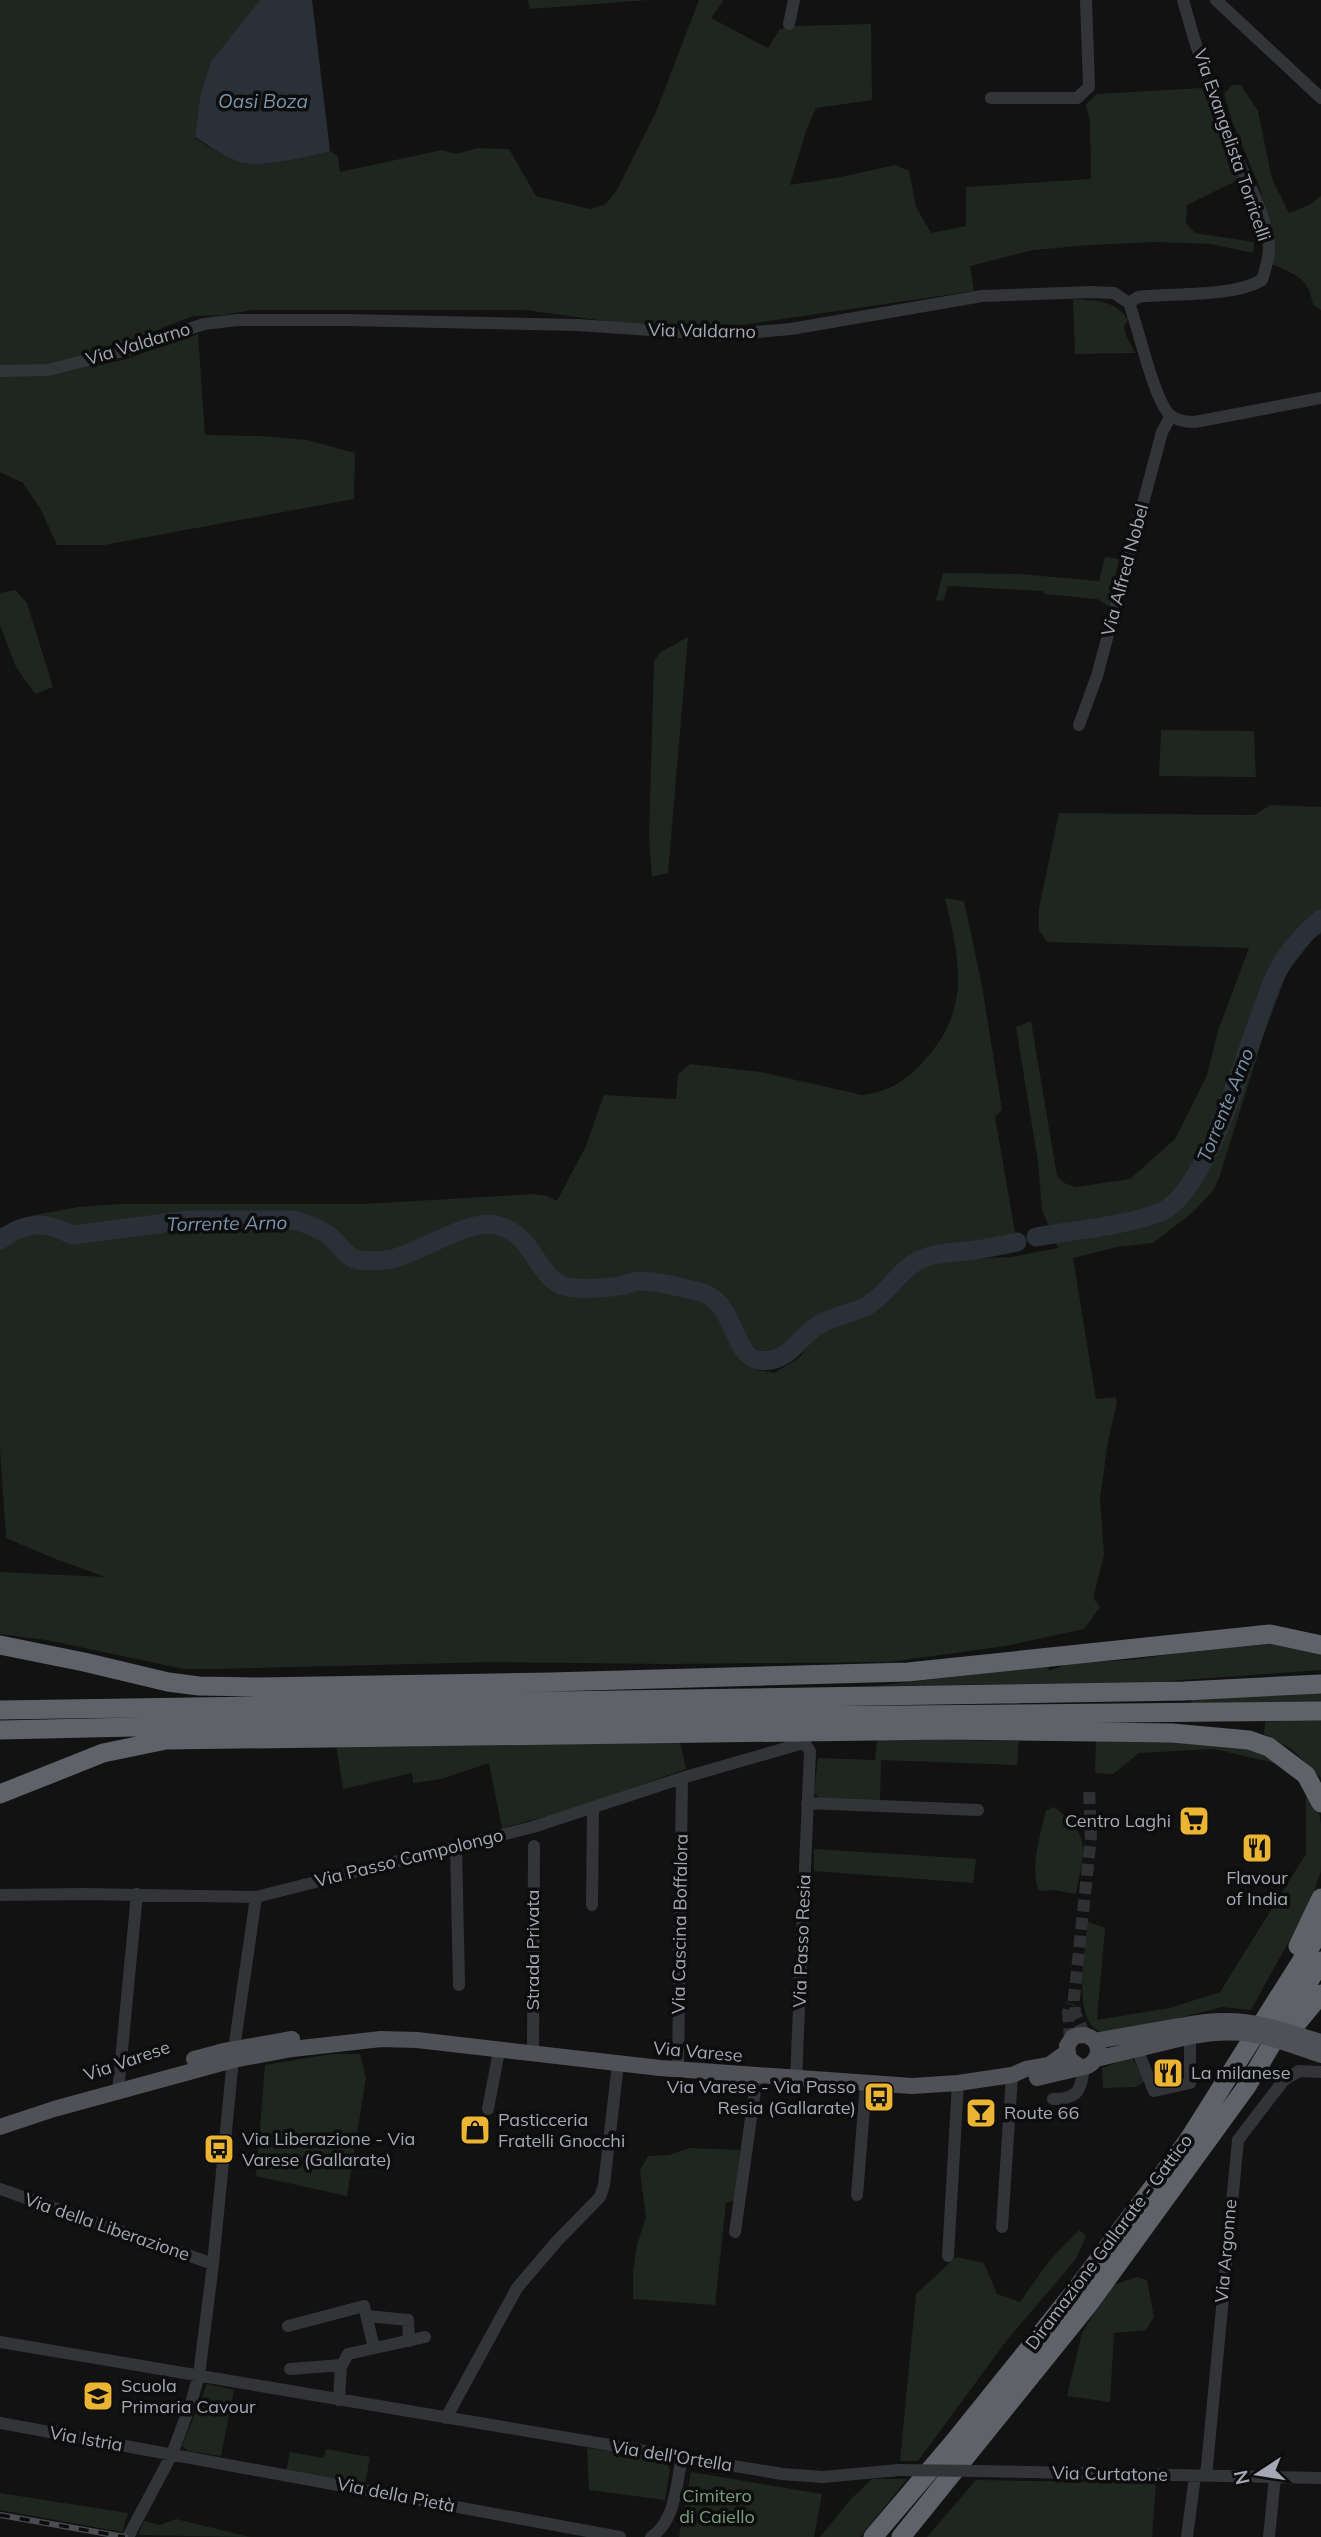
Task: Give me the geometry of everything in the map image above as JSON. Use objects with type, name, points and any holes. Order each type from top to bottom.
[{"type":"highway","points":[[0,1645],[168,1682],[199,1686],[259,1686],[537,1683],[908,1672],[1270,1634],[1321,1645]]},
{"type":"highway","points":[[0,1710],[1170,1691],[1321,1685]]},
{"type":"highway","points":[[0,1730],[486,1719],[1321,1711]]},
{"type":"highway","points":[[0,1794],[103,1753],[166,1740],[948,1730],[1172,1733],[1250,1740],[1269,1747],[1294,1764],[1306,1775],[1321,1803]]},
{"type":"highway","points":[[1187,2142],[1256,2011],[1300,1944],[1321,1898]]},
{"type":"highway","name":"Diramazione Gallarate - Gattico","points":[[873,2537],[1072,2295],[1187,2142],[1321,1930]]},
{"type":"highway","name":"Diramazione Gallarate - Gattico","points":[[901,2537],[1088,2305],[1247,2085],[1321,1961]]},
{"type":"highway","points":[[1247,2085],[1321,1994]]},
{"type":"main road","name":"Via Varese","points":[[1012,2075],[1028,2080],[1086,2064],[1184,2034],[1206,2021],[1242,2020],[1321,2042]]},
{"type":"main road","name":"Via Varese","points":[[1095,2041],[1243,2032],[1321,2054]]},
{"type":"main road","points":[[1077,2035],[1086,2035],[1095,2041],[1099,2049],[1086,2064],[1071,2062],[1067,2052],[1068,2044],[1077,2035]]},
{"type":"main road","name":"Via Varese","points":[[0,2127],[118,2087],[234,2054],[381,2039],[417,2040],[678,2070],[912,2086],[1012,2075],[1026,2069],[1049,2065],[1067,2052]]},
{"type":"street","points":[[789,24],[794,0]]},
{"type":"street","points":[[991,98],[1077,98],[1084,93],[1089,87],[1086,0]]},
{"type":"street","name":"Via Evangelista Torricelli","points":[[1129,303],[1138,297],[1204,293],[1253,285],[1262,279],[1267,263],[1267,235],[1255,197],[1209,86],[1183,0]]},
{"type":"street","points":[[1216,0],[1321,98]]},
{"type":"street","name":"Via Valdarno","points":[[0,371],[48,370],[127,350],[204,324],[238,320],[578,326],[723,335],[792,329],[982,296],[1114,293],[1129,303]]},
{"type":"street","points":[[1129,303],[1159,400],[1171,416],[1184,422],[1195,422],[1321,398]]},
{"type":"street","name":"Via Alfred Nobel","points":[[1079,725],[1097,676],[1162,432],[1171,416]]},
{"type":"street","name":"Via Passo Campolongo","points":[[0,1895],[256,1897],[593,1809],[682,1778],[800,1744],[806,1745]]},
{"type":"street","name":"Via Passo Resia","points":[[796,2079],[810,1751],[806,1745]]},
{"type":"street","name":"Via Cascina Boffalora","points":[[678,2070],[682,1778]]},
{"type":"street","points":[[807,1803],[978,1810]]},
{"type":"street","points":[[593,1809],[593,1905]]},
{"type":"street","points":[[456,1846],[459,1985]]},
{"type":"street","name":"Strada Privata","points":[[533,2054],[534,1846]]},
{"type":"street","points":[[118,2087],[137,1895]]},
{"type":"street","name":"Via della Liberazione","points":[[128,2537],[172,2454],[199,2375],[234,2054],[256,1897]]},
{"type":"street","points":[[1137,2049],[1154,2091],[1190,2083],[1184,2034]]},
{"type":"street","points":[[488,2109],[499,2051]]},
{"type":"street","points":[[446,2418],[517,2288],[556,2241],[600,2197],[604,2185],[618,2064]]},
{"type":"street","points":[[1053,2099],[1067,2099],[1077,2092],[1086,2064]]},
{"type":"street","name":"Via Argonne","points":[[1187,2537],[1200,2476],[1238,2140],[1284,2080],[1299,2071],[1321,2072]]},
{"type":"street","points":[[1002,2227],[1012,2075]]},
{"type":"street","points":[[735,2232],[757,2076]]},
{"type":"street","points":[[948,2256],[958,2083]]},
{"type":"street","points":[[857,2195],[866,2084]]},
{"type":"street","name":"Via della Liberazione","points":[[0,2189],[213,2264]]},
{"type":"street","points":[[288,2326],[365,2306],[374,2348]]},
{"type":"street","points":[[367,2316],[408,2320],[409,2341]]},
{"type":"street","points":[[340,2400],[341,2365],[348,2354],[425,2337]]},
{"type":"street","name":"Via dell'Ortella","points":[[0,2342],[782,2474],[823,2477],[899,2470]]},
{"type":"street","points":[[290,2369],[341,2365]]},
{"type":"street","name":"Via Istria","points":[[0,2423],[172,2454]]},
{"type":"street","name":"Via della Pietà","points":[[172,2454],[620,2537]]},
{"type":"street","points":[[651,2537],[666,2524],[671,2513],[682,2457]]},
{"type":"street","name":"Via Curtatone","points":[[899,2470],[1321,2478]]},
{"type":"street","points":[[1269,2537],[1275,2477]]},
{"type":"green space","points":[[0,0],[260,0],[241,26],[195,138],[231,159],[252,164],[287,161],[330,151],[338,156],[340,172],[442,150],[456,154],[478,148],[509,149],[536,196],[590,209],[606,204],[617,190],[656,112],[699,0],[724,0],[711,18],[768,48],[780,29],[871,24],[872,100],[816,108],[806,131],[790,185],[895,165],[909,171],[916,207],[931,233],[966,226],[966,187],[1091,179],[1090,122],[1086,104],[1097,94],[1202,88],[1240,179],[1187,205],[1186,223],[1195,233],[1254,242],[1253,253],[1211,244],[1154,242],[1033,250],[970,266],[974,291],[742,325],[619,323],[526,310],[252,310],[224,315],[193,316],[120,344],[91,349],[90,367],[123,360],[198,334],[205,435],[307,440],[355,453],[354,499],[104,545],[57,545],[41,510],[23,483],[0,472]]},
{"type":"green space","points":[[528,0],[648,0],[530,9]]},
{"type":"green space","points":[[1232,85],[1241,85],[1258,111],[1272,179],[1289,213],[1309,205],[1321,196],[1321,310],[1313,305],[1308,288],[1300,278],[1272,264],[1273,229],[1224,94]]},
{"type":"green space","points":[[1073,299],[1104,302],[1123,313],[1128,320],[1124,326],[1126,335],[1135,353],[1075,354]]},
{"type":"green space","points":[[1105,557],[1119,559],[1109,606],[1097,599],[1045,594],[1043,591],[948,586],[943,601],[936,600],[943,573],[1019,574],[1099,581]]},
{"type":"green space","points":[[15,590],[27,603],[53,687],[35,694],[16,667],[0,625],[0,593]]},
{"type":"green space","points":[[688,637],[668,873],[652,877],[649,839],[654,661],[661,652]]},
{"type":"green space","points":[[1161,730],[1254,731],[1256,777],[1159,776]]},
{"type":"green space","points":[[1271,805],[1321,807],[1321,934],[1314,938],[1287,973],[1264,1034],[1219,1178],[1213,1191],[1192,1213],[1153,1243],[1117,1247],[1073,1258],[1096,1399],[1116,1397],[1117,1403],[1108,1441],[1100,1499],[1104,1555],[1093,1598],[1100,1607],[1084,1629],[1006,1646],[889,1662],[494,1662],[214,1669],[184,1669],[46,1640],[0,1634],[0,1572],[105,1577],[6,1538],[0,1450],[0,1228],[35,1215],[78,1207],[119,1204],[362,1204],[534,1194],[557,1201],[586,1146],[604,1095],[676,1099],[678,1074],[690,1064],[761,1072],[862,1095],[888,1088],[909,1075],[938,1043],[949,1024],[958,985],[955,943],[945,898],[964,901],[982,986],[1002,1110],[995,1117],[1016,1238],[976,1246],[917,1251],[869,1299],[834,1314],[820,1314],[807,1324],[794,1340],[768,1354],[748,1342],[731,1308],[721,1297],[693,1286],[644,1278],[641,1284],[705,1298],[723,1315],[739,1349],[758,1370],[774,1373],[799,1358],[816,1336],[883,1304],[929,1261],[1011,1257],[1058,1248],[1042,1210],[1038,1162],[1016,1027],[1031,1021],[1057,1176],[1064,1183],[1076,1187],[1130,1179],[1175,1139],[1207,1075],[1218,1031],[1249,948],[1047,942],[1039,930],[1039,908],[1059,813],[1254,815]]},
{"type":"green space","points":[[1265,1641],[1321,1651],[1321,1670],[1155,1682],[875,1686],[1048,1666],[1049,1671],[1070,1663],[1129,1660]]},
{"type":"green space","points":[[1321,1691],[1321,1703],[1192,1705],[1191,1699]]},
{"type":"green space","points":[[1321,1721],[1321,1778],[1293,1750],[1264,1734],[1265,1722]]},
{"type":"green space","points":[[877,1739],[1019,1741],[1017,1765],[881,1760],[880,1801],[819,1798],[814,1793],[818,1758],[875,1760]]},
{"type":"green space","points":[[1096,1741],[1218,1742],[1254,1747],[1278,1764],[1214,1749],[1139,1753],[1113,1774],[1095,1773]]},
{"type":"green space","points":[[680,1742],[686,1769],[573,1809],[502,1828],[489,1763],[441,1779],[413,1783],[412,1773],[343,1789],[336,1745]]},
{"type":"green space","points":[[1306,1789],[1317,1801],[1321,1825],[1321,1871],[1309,1905],[1251,2010],[1222,2007],[1115,2035],[1099,2031],[1090,2024],[1085,2012],[1082,1981],[1088,1922],[1105,1928],[1097,2020],[1170,2008],[1220,1992],[1306,1854]]},
{"type":"green space","points":[[1054,1807],[1075,1827],[1083,1845],[1076,1894],[1054,1890],[1039,1891],[1036,1882],[1037,1850],[1046,1810]]},
{"type":"green space","points":[[814,1849],[976,1859],[973,1883],[814,1871]]},
{"type":"green space","points":[[331,2054],[360,2054],[366,2078],[347,2196],[256,2176],[265,2065]]},
{"type":"green space","points":[[1132,2057],[1146,2081],[1136,2087],[1103,2088],[1102,2068]]},
{"type":"green space","points":[[690,2148],[740,2150],[735,2200],[726,2203],[715,2305],[633,2299],[637,2245],[646,2217],[640,2170],[648,2156],[669,2155]]},
{"type":"green space","points":[[1079,2230],[1086,2236],[1076,2259],[1007,2340],[918,2461],[900,2461],[916,2294],[956,2257],[984,2263],[997,2294],[1020,2302],[1049,2261]]},
{"type":"green space","points":[[1137,2277],[1147,2280],[1154,2317],[1146,2330],[1114,2333],[1110,2402],[1067,2396],[1082,2333],[1111,2286]]},
{"type":"green space","points":[[207,2384],[234,2390],[221,2456],[188,2451],[182,2446]]},
{"type":"green space","points":[[587,2448],[666,2459],[670,2470],[665,2500],[589,2490]]},
{"type":"green space","points":[[326,2449],[370,2457],[365,2485],[286,2471],[290,2452],[324,2458]]},
{"type":"green space","name":"Cimitero di Caiello","points":[[691,2472],[822,2494],[814,2537],[679,2537]]},
{"type":"green space","points":[[872,2479],[907,2479],[860,2537],[820,2537],[850,2500]]},
{"type":"green space","points":[[976,2480],[1156,2483],[1152,2537],[927,2537]]},
{"type":"green space","points":[[0,2493],[128,2513],[122,2532],[0,2510]]},
{"type":"green space","points":[[176,2519],[250,2537],[138,2535],[144,2521],[160,2525]]},
{"type":"water","name":"Oasi Boza","points":[[260,0],[312,0],[330,151],[286,161],[251,164],[230,159],[195,137],[201,93],[211,62]]},
{"type":"waterway","name":"Torrente Arno","points":[[1036,1237],[1147,1217],[1161,1212],[1179,1198],[1196,1174],[1212,1143],[1277,972],[1293,947],[1321,919]]},
{"type":"waterway","name":"Torrente Arno","points":[[0,1240],[18,1230],[35,1225],[53,1227],[72,1235],[189,1220],[293,1220],[327,1234],[354,1259],[375,1261],[403,1256],[472,1227],[496,1225],[518,1236],[552,1279],[561,1285],[592,1288],[647,1281],[697,1291],[711,1297],[729,1319],[747,1354],[757,1360],[778,1358],[791,1350],[811,1330],[835,1317],[867,1306],[921,1259],[936,1254],[1017,1242]]},
{"type":"tunnel","points":[[1085,2035],[1075,2013],[1074,1998],[1091,1837],[1089,1787]]},
{"type":"tunnel","points":[[1070,2040],[1068,2012],[1071,2004]]},
{"type":"railway","points":[[0,2515],[125,2537]]},
{"type":"place","name":"Centro Laghi","points":[[1194,1821]]},
{"type":"place","name":"Flavour of India","points":[[1257,1848]]},
{"type":"place","name":"La milanese","points":[[1168,2073]]},
{"type":"place","name":"Via Varese - Via Passo Resia (Gallarate)","points":[[879,2097]]},
{"type":"place","name":"Route 66","points":[[981,2113]]},
{"type":"place","name":"Pasticceria Fratelli Gnocchi","points":[[475,2130]]},
{"type":"place","name":"Via Liberazione - Via Varese (Gallarate)","points":[[219,2149]]},
{"type":"place","name":"Scuola Primaria Cavour","points":[[98,2396]]}]
